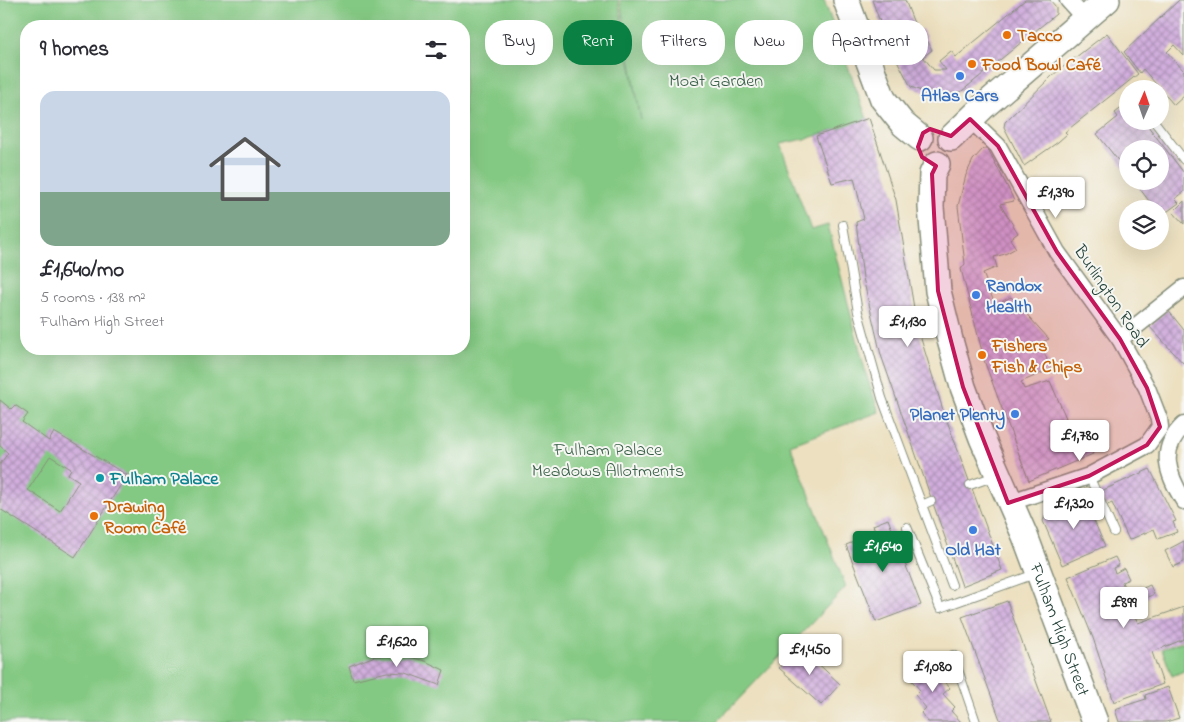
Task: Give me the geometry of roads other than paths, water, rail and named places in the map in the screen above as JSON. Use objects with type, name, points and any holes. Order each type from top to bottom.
[{"type":"main road","points":[[846,0],[883,99],[903,124],[920,138]]},
{"type":"main road","points":[[951,138],[970,119],[1107,0]]},
{"type":"main road","points":[[930,129],[948,133],[953,144],[951,155],[942,163],[931,164],[922,157],[918,147],[920,138],[930,129]]},
{"type":"main road","name":"Fulham High Street","points":[[937,164],[932,174],[931,207],[938,292],[963,387],[1008,503],[1039,572],[1094,722]]},
{"type":"street","points":[[1068,0],[1085,19]]},
{"type":"street","name":"Burlington Road","points":[[970,119],[998,146],[1057,252],[1120,339],[1157,410],[1165,432],[1169,472],[1184,501]]},
{"type":"street","points":[[1120,339],[1184,288]]},
{"type":"street","points":[[1008,503],[1089,476],[1147,445],[1165,432],[1184,425]]},
{"type":"lane","points":[[1161,130],[1184,160]]},
{"type":"lane","points":[[842,225],[858,312],[882,398],[952,585]]},
{"type":"lane","points":[[970,485],[997,475]]},
{"type":"lane","points":[[1089,476],[1114,532]]},
{"type":"lane","points":[[922,504],[931,501]]},
{"type":"lane","points":[[907,527],[940,608],[1039,572]]},
{"type":"lane","points":[[953,655],[976,722]]},
{"type":"place","name":"Tacco","points":[[1007,35]]},
{"type":"place","name":"Food Bowl Café","points":[[972,64]]},
{"type":"place","name":"Atlas Cars","points":[[960,76]]},
{"type":"place","name":"Randox Health","points":[[976,295]]},
{"type":"place","name":"Fishers Fish & Chips","points":[[982,355]]},
{"type":"place","name":"Planet Plenty","points":[[1015,414]]},
{"type":"place","name":"Fulham Palace","points":[[100,478]]},
{"type":"place","name":"Drawing Room Café","points":[[94,516]]},
{"type":"place","name":"Old Hat","points":[[973,530]]},
{"type":"park label","name":"Moat Garden","points":[[716,80]]},
{"type":"park label","name":"Fulham Palace Meadows Allotments","points":[[608,459]]}]
